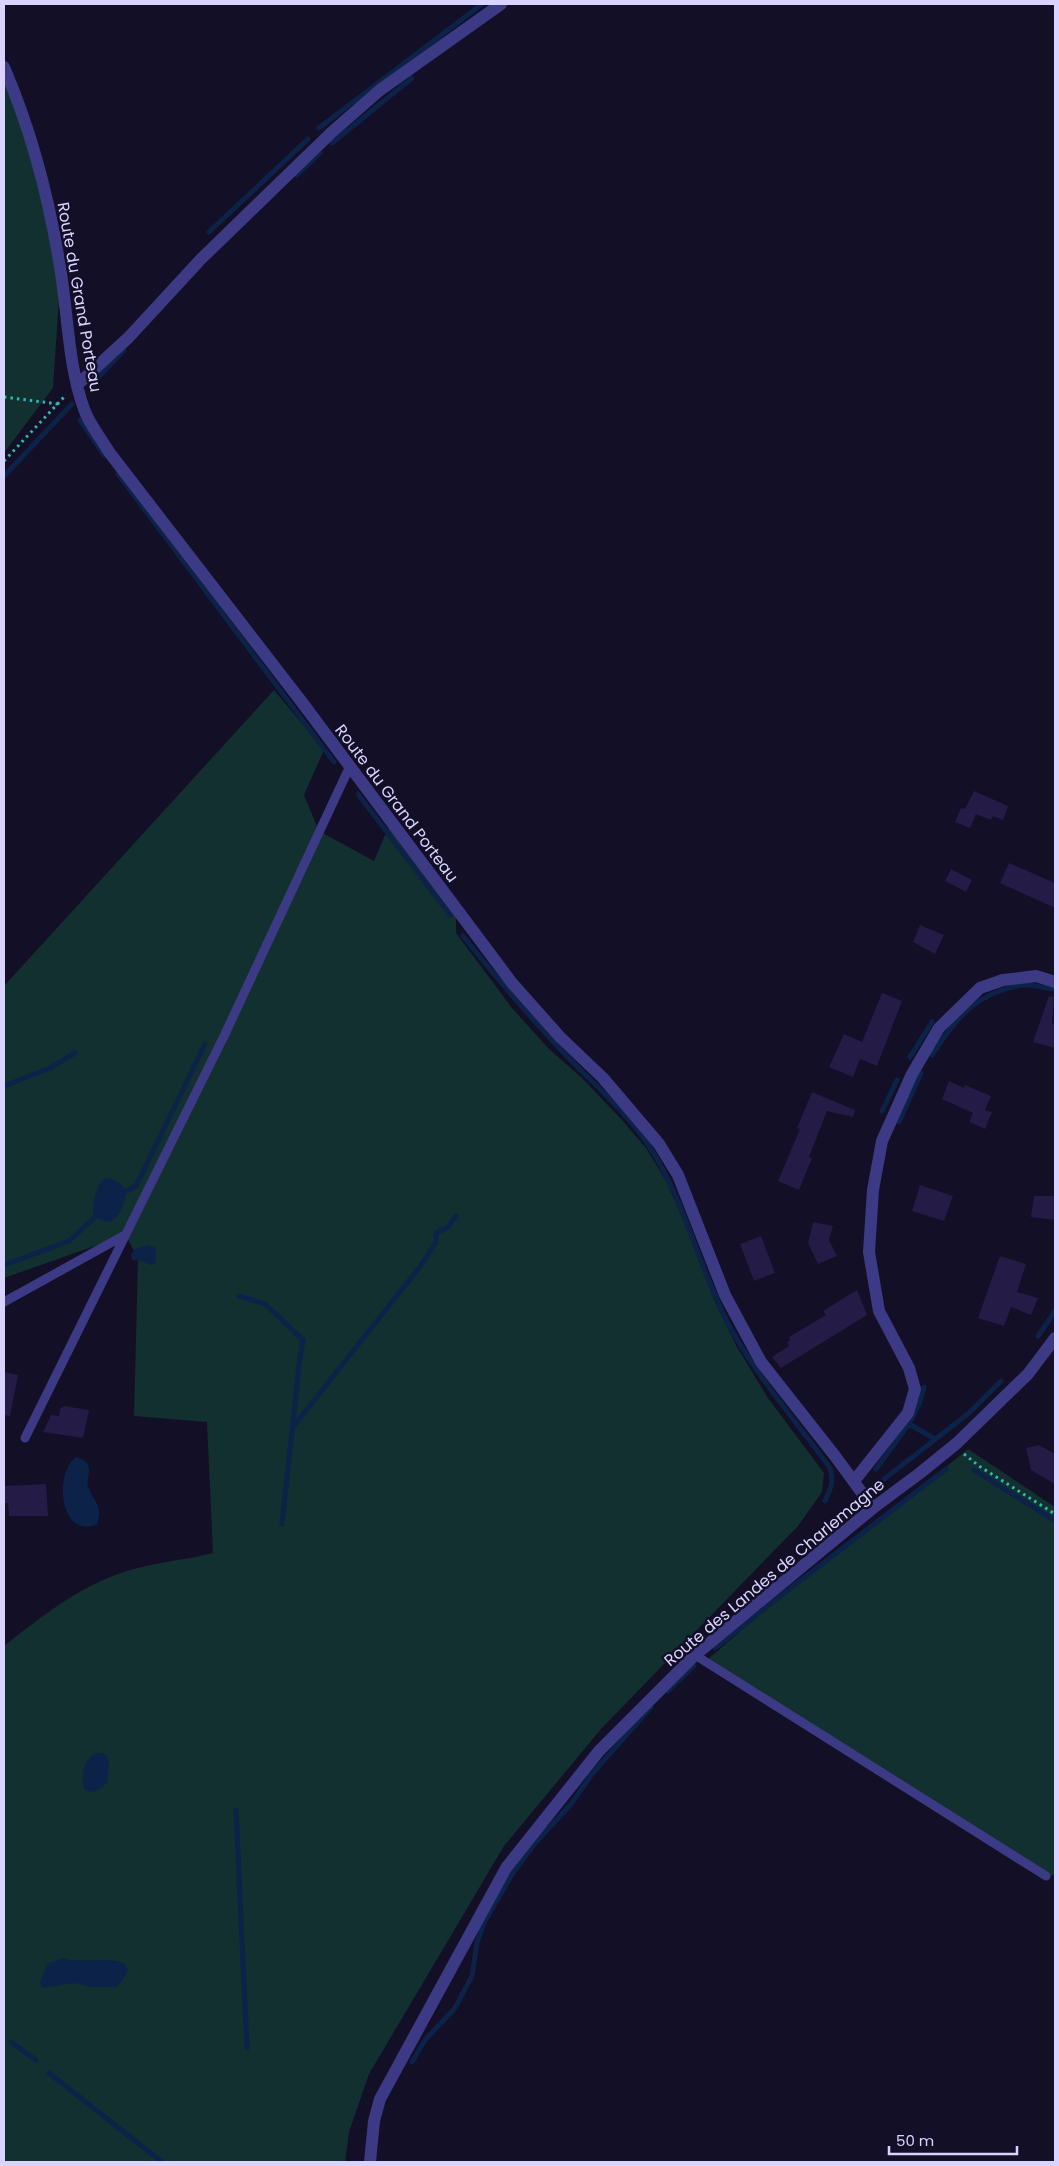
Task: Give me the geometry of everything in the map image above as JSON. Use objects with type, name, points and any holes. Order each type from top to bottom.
[{"type":"street","points":[[77,385],[129,337],[201,259],[332,132],[380,90],[501,4]]},
{"type":"street","name":"Route du Grand Porteau","points":[[4,67],[16,94],[41,170],[60,268],[77,385],[85,411],[109,452],[350,766],[512,983],[560,1037],[602,1078],[658,1144],[678,1175],[725,1295],[760,1362],[854,1481],[872,1508]]},
{"type":"street","points":[[854,1481],[908,1413],[915,1389],[910,1368],[879,1311],[869,1252],[873,1190],[882,1141],[912,1074],[940,1028],[980,988],[1003,980],[1036,976],[1055,982]]},
{"type":"street","name":"Route des Landes de Charlemagne","points":[[370,2162],[374,2121],[380,2099],[506,1868],[599,1751],[696,1654],[872,1508],[931,1465],[957,1442],[1028,1374],[1055,1338]]},
{"type":"lane","points":[[25,1438],[225,1034],[350,766]]},
{"type":"lane","points":[[4,1302],[125,1235]]},
{"type":"lane","points":[[696,1654],[1046,1876]]},
{"type":"path","points":[[4,461],[77,385]]},
{"type":"path","points":[[4,397],[58,404]]},
{"type":"path","points":[[957,1442],[964,1454],[979,1466],[1055,1514]]},
{"type":"green space","points":[[4,67],[16,94],[61,268],[53,388],[4,453]]},
{"type":"green space","points":[[274,690],[324,750],[304,795],[319,831],[374,861],[391,821],[456,914],[456,933],[512,1008],[549,1049],[582,1078],[646,1148],[666,1181],[715,1302],[737,1347],[768,1398],[824,1473],[822,1492],[798,1526],[601,1729],[504,1846],[369,2074],[349,2132],[345,2162],[4,2162],[4,1646],[68,1599],[104,1580],[122,1572],[142,1567],[213,1553],[207,1422],[134,1416],[138,1259],[126,1235],[4,1278],[4,986]]},
{"type":"green space","points":[[968,1449],[1055,1507],[1055,1875],[1046,1876],[706,1661],[784,1593],[885,1516]]},
{"type":"water","points":[[110,1178],[121,1184],[127,1191],[120,1212],[111,1221],[106,1222],[93,1213],[93,1203],[98,1186],[104,1179]]},
{"type":"water","points":[[148,1245],[156,1248],[155,1263],[151,1265],[142,1261],[132,1260],[131,1255],[135,1249]]},
{"type":"water","points":[[77,1457],[85,1461],[88,1466],[88,1486],[99,1508],[97,1524],[84,1526],[74,1522],[67,1513],[63,1488],[65,1474],[70,1464]]},
{"type":"water","points":[[101,1753],[107,1756],[109,1762],[107,1783],[97,1791],[85,1790],[83,1775],[85,1766],[93,1754]]},
{"type":"water","points":[[62,1958],[70,1960],[116,1961],[124,1963],[128,1969],[123,1980],[116,1987],[90,1987],[75,1983],[42,1988],[40,1982],[47,1964]]},
{"type":"building","points":[[974,791],[1008,806],[1003,820],[993,816],[991,820],[976,814],[970,828],[955,822],[961,808],[965,809]]},
{"type":"building","points":[[1009,863],[1055,883],[1055,908],[1000,883]]},
{"type":"building","points":[[951,869],[972,880],[966,892],[945,881]]},
{"type":"building","points":[[920,925],[944,935],[935,954],[913,942]]},
{"type":"building","points":[[882,993],[902,1001],[877,1066],[860,1059],[853,1077],[829,1067],[844,1034],[862,1042]]},
{"type":"building","points":[[1049,996],[1054,997],[1052,1024],[1055,1025],[1055,1048],[1033,1042]]},
{"type":"building","points":[[949,1081],[964,1088],[965,1085],[991,1096],[985,1110],[992,1112],[985,1129],[969,1122],[973,1113],[942,1099]]},
{"type":"building","points":[[812,1092],[855,1110],[853,1117],[827,1111],[809,1157],[812,1158],[799,1190],[778,1181],[800,1129],[797,1128]]},
{"type":"building","points":[[920,1185],[953,1196],[944,1221],[912,1211]]},
{"type":"building","points":[[1034,1196],[1055,1196],[1055,1220],[1031,1217]]},
{"type":"building","points":[[813,1222],[833,1226],[829,1240],[837,1256],[818,1264],[808,1243]]},
{"type":"building","points":[[761,1236],[775,1273],[754,1281],[740,1244]]},
{"type":"building","points":[[1000,1256],[1026,1264],[1017,1292],[1038,1298],[1031,1315],[1011,1307],[1004,1326],[978,1318]]},
{"type":"building","points":[[857,1290],[867,1315],[781,1368],[772,1357],[789,1346],[787,1342],[790,1340],[789,1337],[826,1315],[823,1311]]},
{"type":"building","points":[[4,1372],[18,1375],[10,1416],[4,1415]]},
{"type":"building","points":[[64,1406],[89,1410],[83,1438],[43,1432],[51,1415],[59,1416],[60,1409]]},
{"type":"building","points":[[1039,1445],[1055,1454],[1055,1484],[1031,1470],[1026,1448]]},
{"type":"building","points":[[46,1484],[48,1516],[9,1516],[8,1503],[4,1503],[4,1486]]},
{"type":"waterway","points":[[319,128],[482,4]]},
{"type":"waterway","points":[[332,143],[412,78]]},
{"type":"waterway","points":[[209,232],[308,139]]},
{"type":"waterway","points":[[297,175],[320,153]]},
{"type":"waterway","points":[[93,383],[124,350]]},
{"type":"waterway","points":[[4,476],[72,404]]},
{"type":"waterway","points":[[80,420],[104,455]]},
{"type":"waterway","points":[[118,474],[334,762]]},
{"type":"waterway","points":[[358,794],[450,915]]},
{"type":"waterway","points":[[463,936],[524,1009],[562,1051],[619,1108],[649,1146],[673,1190],[710,1283],[731,1329],[765,1382],[830,1468],[831,1485],[825,1501]]},
{"type":"waterway","points":[[932,1055],[960,1017],[988,996],[1023,985],[1053,989]]},
{"type":"waterway","points":[[910,1057],[932,1022]]},
{"type":"waterway","points":[[127,1191],[136,1186],[205,1044]]},
{"type":"waterway","points":[[4,1086],[50,1068],[75,1053]]},
{"type":"waterway","points":[[899,1122],[921,1073]]},
{"type":"waterway","points":[[882,1111],[897,1080]]},
{"type":"waterway","points":[[4,1265],[69,1241],[96,1216]]},
{"type":"waterway","points":[[293,1427],[422,1264],[436,1242],[436,1233],[448,1227],[456,1216]]},
{"type":"waterway","points":[[239,1296],[265,1304],[303,1340],[282,1524]]},
{"type":"waterway","points":[[1038,1336],[1055,1311]]},
{"type":"waterway","points":[[883,1480],[969,1413],[1001,1381]]},
{"type":"waterway","points":[[924,1387],[920,1402],[909,1424],[935,1439]]},
{"type":"waterway","points":[[876,1469],[909,1424]]},
{"type":"waterway","points":[[715,1648],[946,1469]]},
{"type":"waterway","points":[[974,1470],[1055,1521]]},
{"type":"waterway","points":[[668,1691],[694,1666]]},
{"type":"waterway","points":[[412,2062],[425,2040],[455,2008],[472,1976],[477,1942],[485,1921],[513,1873],[536,1842],[571,1804],[592,1774],[651,1707]]},
{"type":"waterway","points":[[236,1810],[247,2048]]},
{"type":"waterway","points":[[11,2042],[36,2060]]},
{"type":"waterway","points":[[49,2073],[162,2162]]}]
